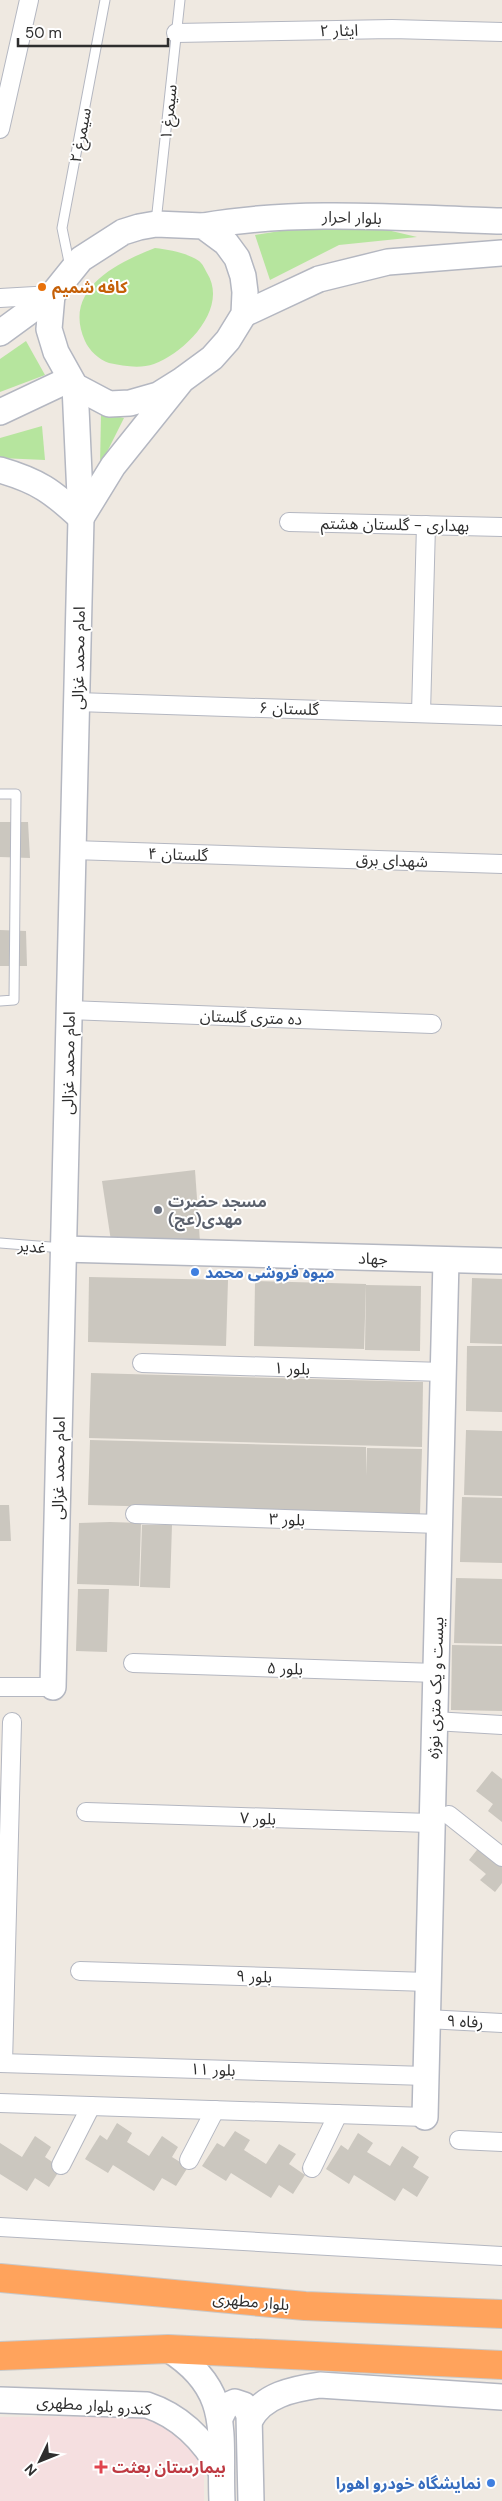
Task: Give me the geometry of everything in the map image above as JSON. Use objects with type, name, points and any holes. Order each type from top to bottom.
[{"type":"highway","name":"بلوار مطهری","points":[[0,2278],[305,2306],[502,2314]]},
{"type":"highway","points":[[0,2356],[168,2350],[502,2366]]},
{"type":"street","points":[[0,129],[29,0]]},
{"type":"street","name":"ایثار ۲","points":[[176,33],[392,29],[502,32]]},
{"type":"street","name":"بلوار احرار","points":[[0,333],[52,295],[71,270],[98,247],[123,232],[139,227],[156,224],[204,226],[244,219],[308,215],[502,221]]},
{"type":"street","points":[[0,298],[52,295],[49,329],[56,352],[73,383],[109,404],[130,403],[158,395],[212,358],[228,340],[244,314],[245,292],[236,258],[226,243],[204,226]]},
{"type":"street","points":[[244,314],[319,279],[388,262],[502,253]]},
{"type":"street","points":[[0,470],[30,479],[60,498],[81,518],[113,466],[182,380]]},
{"type":"street","points":[[0,412],[73,383]]},
{"type":"street","name":"امام محمد غزالی","points":[[0,1687],[52,1687],[81,518],[73,383]]},
{"type":"street","name":"بهداری - گلستان هشتم","points":[[289,522],[502,527]]},
{"type":"street","points":[[421,713],[426,525]]},
{"type":"street","name":"گلستان ۶","points":[[77,702],[502,716]]},
{"type":"street","name":"گلستان ۴","points":[[73,850],[283,857]]},
{"type":"street","name":"شهدای برق","points":[[283,857],[502,864]]},
{"type":"street","name":"ده متری گلستان","points":[[69,1010],[432,1024]]},
{"type":"street","name":"جهاد","points":[[63,1248],[502,1261]]},
{"type":"street","name":"بیست و یک متری نوژه","points":[[425,2117],[428,1982],[440,1819],[434,1721],[446,1260]]},
{"type":"street","name":"بلور ۱","points":[[142,1363],[443,1372]]},
{"type":"street","name":"بلور ۳","points":[[135,1514],[439,1524]]},
{"type":"street","name":"بلور ۵","points":[[133,1663],[436,1673]]},
{"type":"street","points":[[434,1721],[502,1726]]},
{"type":"street","points":[[2,2063],[3,1968],[12,1722]]},
{"type":"street","name":"بلور ۷","points":[[86,1812],[440,1819]]},
{"type":"street","points":[[440,1819],[501,1853]]},
{"type":"street","name":"بلور ۹","points":[[80,1971],[428,1982]]},
{"type":"street","name":"رفاه ۹","points":[[427,2019],[502,2023]]},
{"type":"street","name":"بلور ۱۱","points":[[2,2063],[426,2076]]},
{"type":"street","points":[[0,2103],[425,2117]]},
{"type":"street","points":[[62,2165],[91,2106]]},
{"type":"street","points":[[189,2160],[215,2110]]},
{"type":"street","points":[[312,2168],[338,2114]]},
{"type":"street","points":[[459,2140],[502,2142]]},
{"type":"street","points":[[0,2227],[502,2256]]},
{"type":"street","points":[[168,2350],[188,2362],[205,2381],[216,2401],[221,2416],[222,2501]]},
{"type":"street","points":[[250,2420],[260,2406],[270,2400],[299,2388],[320,2385],[502,2397]]},
{"type":"street","name":"کندرو بلوار مطهری","points":[[0,2400],[147,2405],[162,2410],[191,2430],[206,2447],[221,2471]]},
{"type":"street","points":[[221,2416],[226,2406],[235,2402],[244,2405],[247,2410],[250,2420],[251,2501]]},
{"type":"lane","name":"سیمرغ ۲","points":[[71,270],[62,228],[105,0]]},
{"type":"lane","name":"سیمرغ ۱","points":[[156,224],[180,0]]},
{"type":"lane","points":[[0,794],[16,794],[14,1000],[0,1001]]},
{"type":"lane","name":"غدیر","points":[[0,1243],[63,1248]]},
{"type":"shaded area","name":"بیمارستان بعثت","points":[[144,2416],[186,2439],[200,2458],[204,2477],[204,2501],[0,2501],[0,2417]]},
{"type":"green space","points":[[305,227],[383,229],[417,237],[339,245],[270,280],[255,235]]},
{"type":"green space","points":[[155,248],[183,253],[201,263],[212,286],[212,300],[208,314],[201,327],[191,339],[179,350],[154,364],[132,366],[105,362],[92,351],[85,341],[80,323],[81,307],[87,293],[97,281],[110,271],[124,262]]},
{"type":"green space","points":[[26,341],[45,375],[0,392],[0,359]]},
{"type":"green space","points":[[101,413],[124,418],[100,466]]},
{"type":"green space","points":[[42,426],[45,460],[0,458],[0,438]]},
{"type":"building","points":[[0,822],[28,822],[30,858],[0,857]]},
{"type":"building","points":[[0,930],[26,931],[27,966],[0,966]]},
{"type":"building","points":[[195,1170],[200,1242],[111,1241],[102,1181]]},
{"type":"building","points":[[89,1277],[228,1280],[226,1346],[88,1342]]},
{"type":"building","points":[[472,1278],[502,1279],[502,1344],[470,1343]]},
{"type":"building","points":[[255,1281],[366,1284],[364,1349],[254,1346]]},
{"type":"building","points":[[366,1285],[421,1286],[420,1351],[365,1350]]},
{"type":"building","points":[[467,1346],[502,1346],[502,1412],[466,1411]]},
{"type":"building","points":[[91,1373],[423,1382],[422,1447],[89,1438]]},
{"type":"building","points":[[466,1430],[502,1431],[502,1496],[464,1495]]},
{"type":"building","points":[[90,1440],[366,1447],[366,1476],[367,1448],[422,1449],[420,1514],[88,1505]]},
{"type":"building","points":[[462,1497],[502,1498],[502,1563],[460,1562]]},
{"type":"building","points":[[0,1505],[9,1505],[11,1541],[0,1541]]},
{"type":"building","points":[[79,1523],[141,1523],[139,1586],[77,1584]]},
{"type":"building","points":[[142,1525],[172,1525],[170,1588],[140,1587]]},
{"type":"building","points":[[456,1578],[502,1579],[502,1644],[454,1643]]},
{"type":"building","points":[[78,1589],[109,1589],[107,1652],[76,1651]]},
{"type":"building","points":[[452,1645],[502,1646],[502,1711],[451,1710]]},
{"type":"building","points":[[492,1771],[502,1779],[502,1822],[488,1811],[493,1804],[476,1791]]},
{"type":"building","points":[[484,1841],[502,1855],[502,1883],[495,1892],[480,1880],[486,1874],[469,1860]]},
{"type":"building","points":[[117,2123],[132,2133],[127,2142],[149,2156],[162,2136],[178,2147],[172,2157],[188,2167],[176,2186],[162,2178],[154,2191],[113,2165],[108,2173],[85,2159],[100,2135],[107,2140]]},
{"type":"building","points":[[235,2131],[250,2140],[244,2150],[266,2164],[279,2144],[296,2154],[289,2164],[305,2175],[293,2194],[279,2185],[271,2198],[231,2173],[226,2181],[202,2166],[217,2143],[224,2147]]},
{"type":"building","points":[[358,2133],[373,2143],[367,2152],[390,2166],[402,2146],[419,2157],[413,2167],[429,2177],[417,2197],[403,2188],[395,2201],[354,2175],[349,2184],[326,2169],[341,2145],[348,2150]]},
{"type":"building","points":[[35,2136],[51,2147],[45,2157],[61,2168],[49,2187],[35,2178],[27,2191],[0,2174],[0,2143],[22,2157]]},
{"type":"place","name":"کافه شمیم","points":[[42,287]]},
{"type":"place","name":"مسجد حضرت مهدی(عج)","points":[[158,1210]]},
{"type":"place","name":"میوه فروشی محمد","points":[[195,1272]]},
{"type":"place","name":"بیمارستان بعثت","points":[[101,2467]]},
{"type":"place","name":"نمایشگاه خودرو اهورا","points":[[491,2483]]}]
